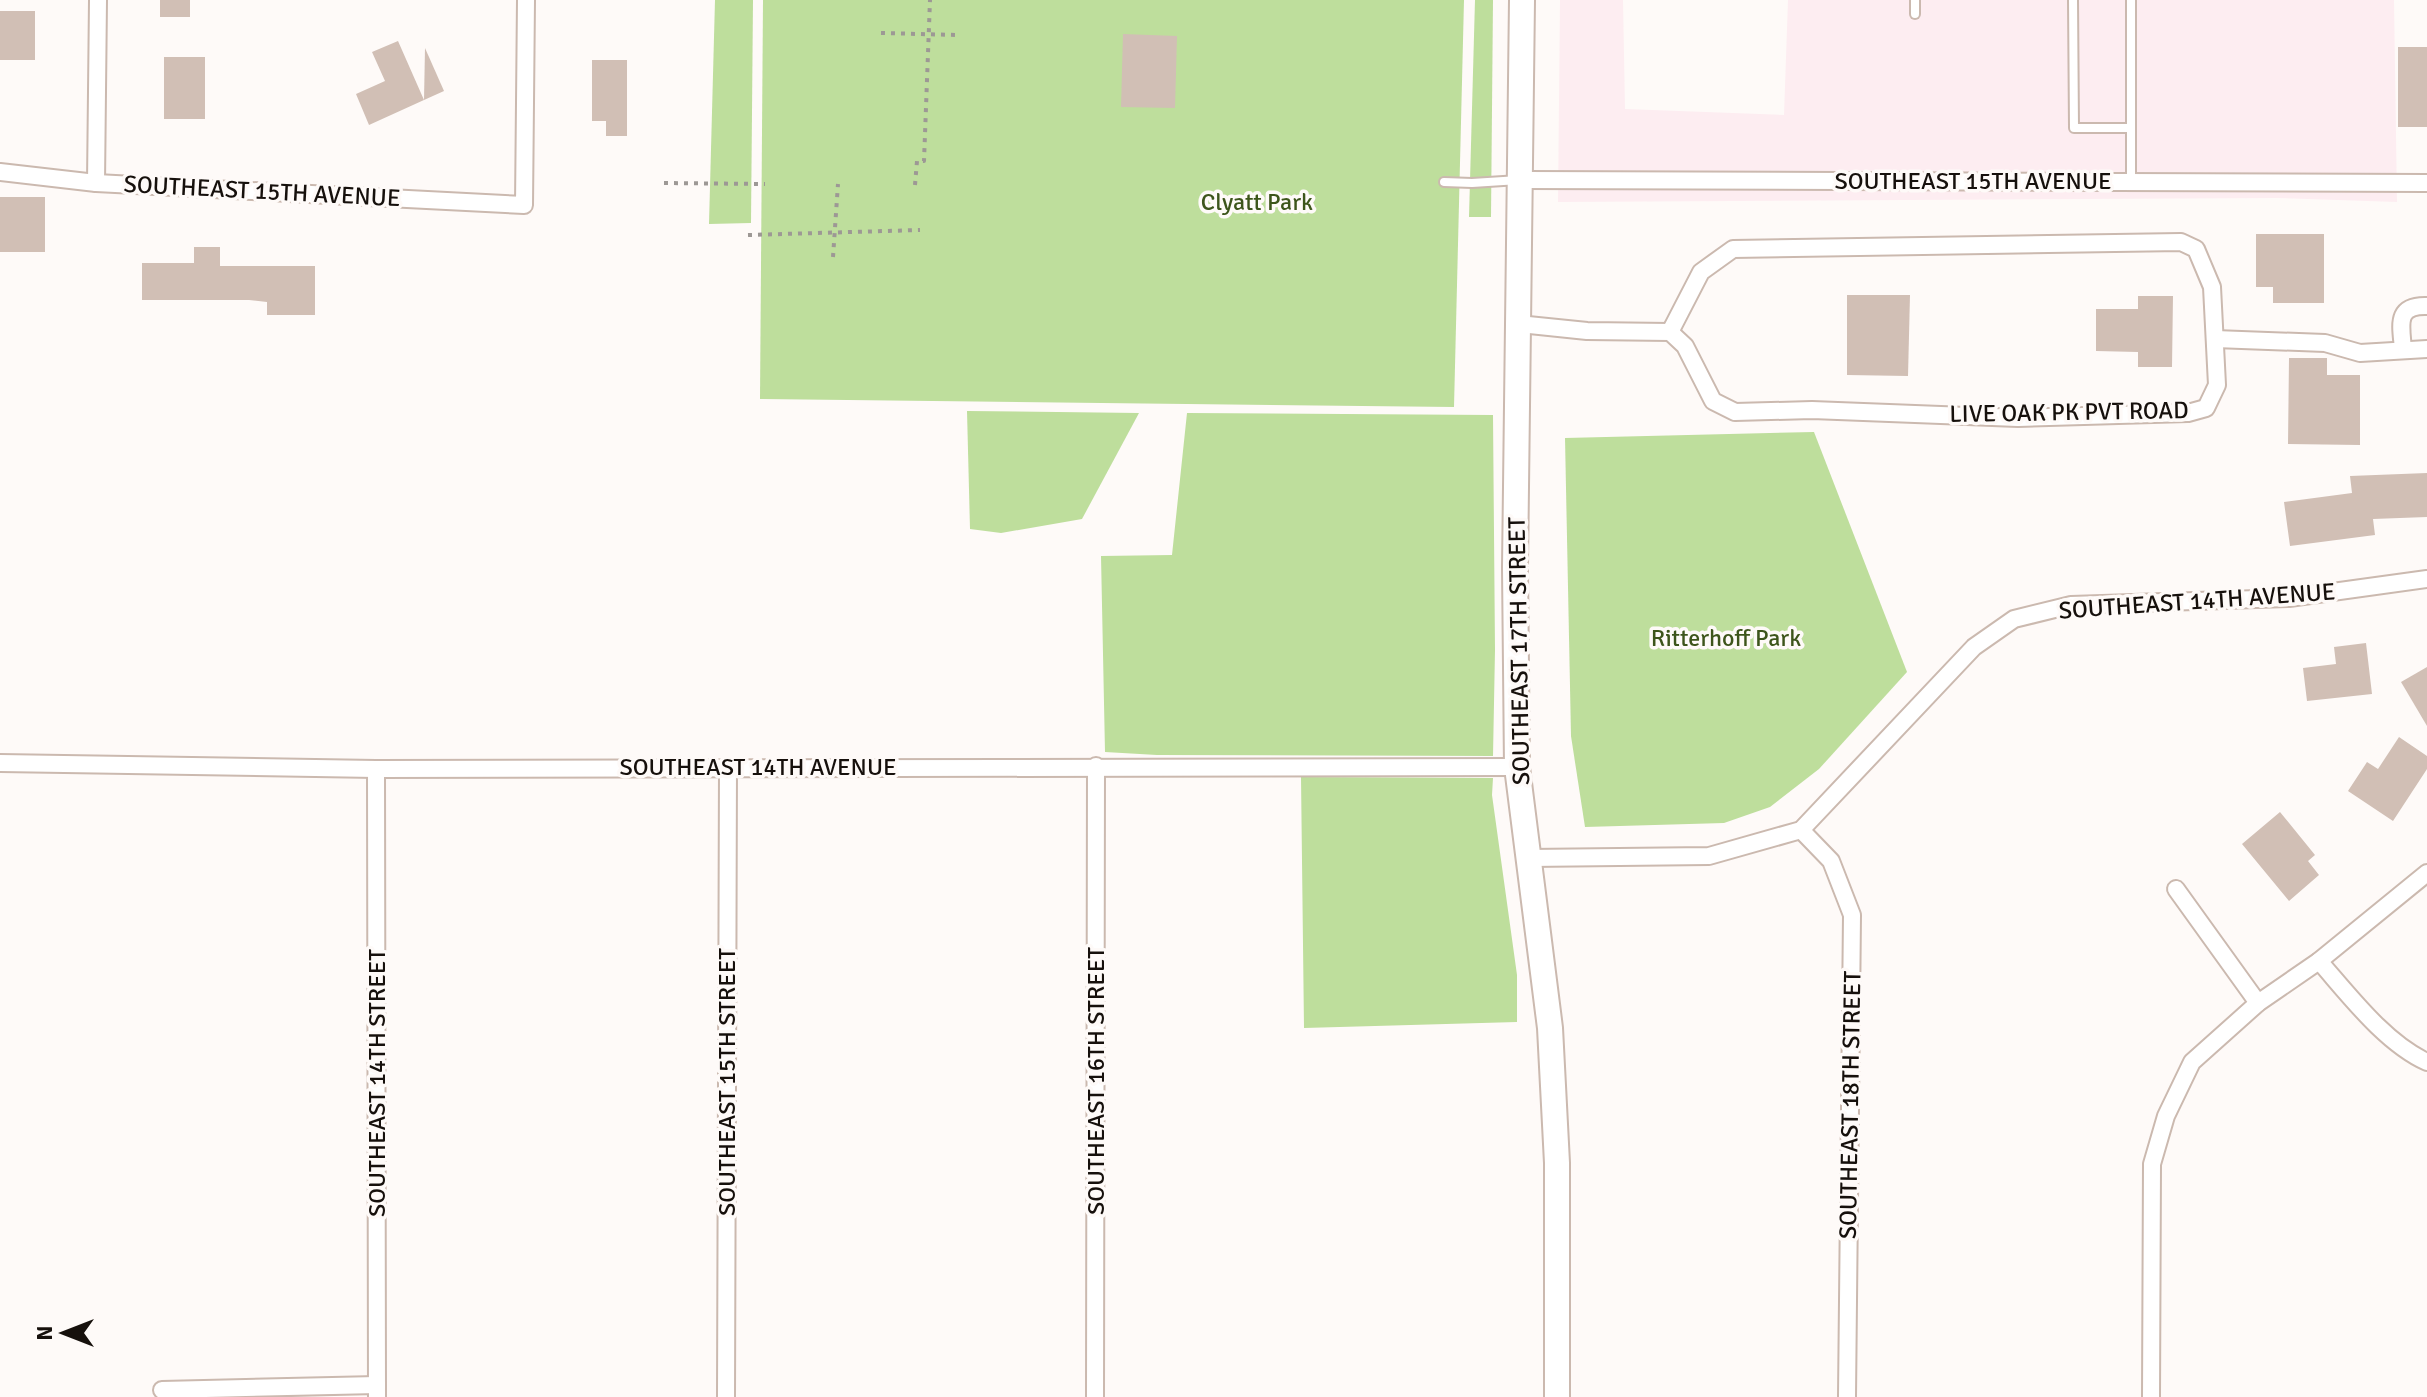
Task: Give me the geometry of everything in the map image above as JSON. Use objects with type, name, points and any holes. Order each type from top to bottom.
[{"type":"main road","name":"SOUTHEAST 17TH STREET","points":[[1522,0],[1515,568],[1517,767],[1550,1028],[1557,1163],[1557,1397]]},
{"type":"street","points":[[96,183],[98,0]]},
{"type":"street","name":"SOUTHEAST 15TH AVENUE","points":[[0,172],[96,183],[524,205],[526,0]]},
{"type":"street","name":"SOUTHEAST 15TH AVENUE","points":[[1519,180],[2427,183]]},
{"type":"street","name":"LIVE OAK PK PVT ROAD","points":[[2181,242],[2196,249],[2205,264],[2212,287],[2217,385],[2206,408],[2188,413],[2018,418],[1812,410],[1735,412],[1713,401],[1685,346],[1670,332],[1701,272],[1733,249],[2181,242]]},
{"type":"street","points":[[2403,349],[2401,319],[2413,306],[2427,306]]},
{"type":"street","points":[[1519,324],[1587,331],[1670,332]]},
{"type":"street","points":[[2215,339],[2325,343],[2360,353],[2427,349]]},
{"type":"street","name":"SOUTHEAST 14TH AVENUE","points":[[1801,830],[1974,647],[2014,619],[2071,605],[2289,598],[2427,579]]},
{"type":"street","name":"SOUTHEAST 14TH AVENUE","points":[[0,763],[376,769],[1517,767]]},
{"type":"street","name":"SOUTHEAST 16TH STREET","points":[[1095,1397],[1096,766]]},
{"type":"street","name":"SOUTHEAST 15TH STREET","points":[[726,1397],[728,767]]},
{"type":"street","name":"SOUTHEAST 14TH STREET","points":[[376,769],[377,1391]]},
{"type":"street","points":[[1529,858],[1709,856],[1801,830]]},
{"type":"street","name":"SOUTHEAST 18TH STREET","points":[[1801,830],[1831,861],[1852,915],[1847,1397]]},
{"type":"street","points":[[2151,1397],[2152,1164],[2166,1116],[2192,1062],[2258,1003],[2319,961],[2427,873]]},
{"type":"street","points":[[2176,889],[2258,1003]]},
{"type":"street","points":[[2319,961],[2369,1017],[2416,1057],[2427,1062]]},
{"type":"street","points":[[162,1390],[377,1391]]},
{"type":"lane","points":[[1915,0],[1915,14]]},
{"type":"lane","points":[[2073,0],[2074,128],[2131,128]]},
{"type":"lane","points":[[2131,0],[2131,181]]},
{"type":"lane","points":[[1444,182],[1519,180]]},
{"type":"path","points":[[915,185],[917,161],[924,161],[930,0]]},
{"type":"path","points":[[881,33],[958,35]]},
{"type":"path","points":[[664,183],[765,184]]},
{"type":"path","points":[[833,257],[838,184]]},
{"type":"path","points":[[748,235],[920,230]]},
{"type":"shaded area","points":[[1560,0],[1623,0],[1625,109],[1784,115],[1788,0],[2394,0],[2397,202],[2277,198],[1558,202]]},
{"type":"green space","points":[[715,0],[753,0],[751,223],[709,224]]},
{"type":"green space","name":"Clyatt Park","points":[[763,0],[1464,0],[1454,407],[760,399]]},
{"type":"green space","points":[[1475,0],[1493,0],[1491,217],[1469,217]]},
{"type":"green space","points":[[967,411],[1139,413],[1082,519],[1001,533],[970,529]]},
{"type":"green space","points":[[1187,413],[1493,415],[1493,756],[1157,755],[1105,752],[1101,556],[1172,555]]},
{"type":"green space","name":"Ritterhoff Park","points":[[1814,432],[1907,672],[1819,769],[1770,807],[1724,823],[1585,827],[1571,736],[1565,438]]},
{"type":"green space","points":[[1301,777],[1493,778],[1492,795],[1517,975],[1517,1022],[1304,1028]]},
{"type":"building","points":[[160,0],[190,0],[190,17],[160,17]]},
{"type":"building","points":[[0,11],[35,11],[35,60],[0,60]]},
{"type":"building","points":[[1123,34],[1177,36],[1175,108],[1121,107]]},
{"type":"building","points":[[398,41],[424,100],[369,125],[356,94],[385,81],[372,52]]},
{"type":"building","points":[[2398,47],[2427,47],[2427,127],[2398,127]]},
{"type":"building","points":[[425,48],[444,91],[424,100]]},
{"type":"building","points":[[164,57],[205,57],[205,119],[164,119]]},
{"type":"building","points":[[592,60],[627,60],[627,136],[606,136],[606,121],[592,121]]},
{"type":"building","points":[[0,197],[45,197],[45,252],[0,252]]},
{"type":"building","points":[[2256,234],[2324,234],[2324,303],[2273,303],[2273,287],[2256,287]]},
{"type":"building","points":[[194,247],[220,247],[220,266],[315,266],[315,315],[267,315],[267,302],[249,300],[142,300],[142,263],[194,263]]},
{"type":"building","points":[[1847,295],[1910,295],[1908,376],[1847,375]]},
{"type":"building","points":[[2138,296],[2173,296],[2172,367],[2138,367],[2138,352],[2096,351],[2096,309],[2138,309]]},
{"type":"building","points":[[2289,358],[2327,358],[2327,375],[2360,375],[2360,445],[2288,444]]},
{"type":"building","points":[[2427,473],[2427,517],[2373,519],[2375,535],[2290,546],[2284,502],[2352,493],[2350,476]]},
{"type":"building","points":[[2366,643],[2372,694],[2307,701],[2303,668],[2336,664],[2334,647]]},
{"type":"building","points":[[2427,667],[2427,726],[2401,682]]},
{"type":"building","points":[[2399,737],[2427,756],[2427,769],[2393,821],[2348,791],[2367,762],[2378,769]]},
{"type":"building","points":[[2280,812],[2315,855],[2308,861],[2319,875],[2289,901],[2242,844]]}]
